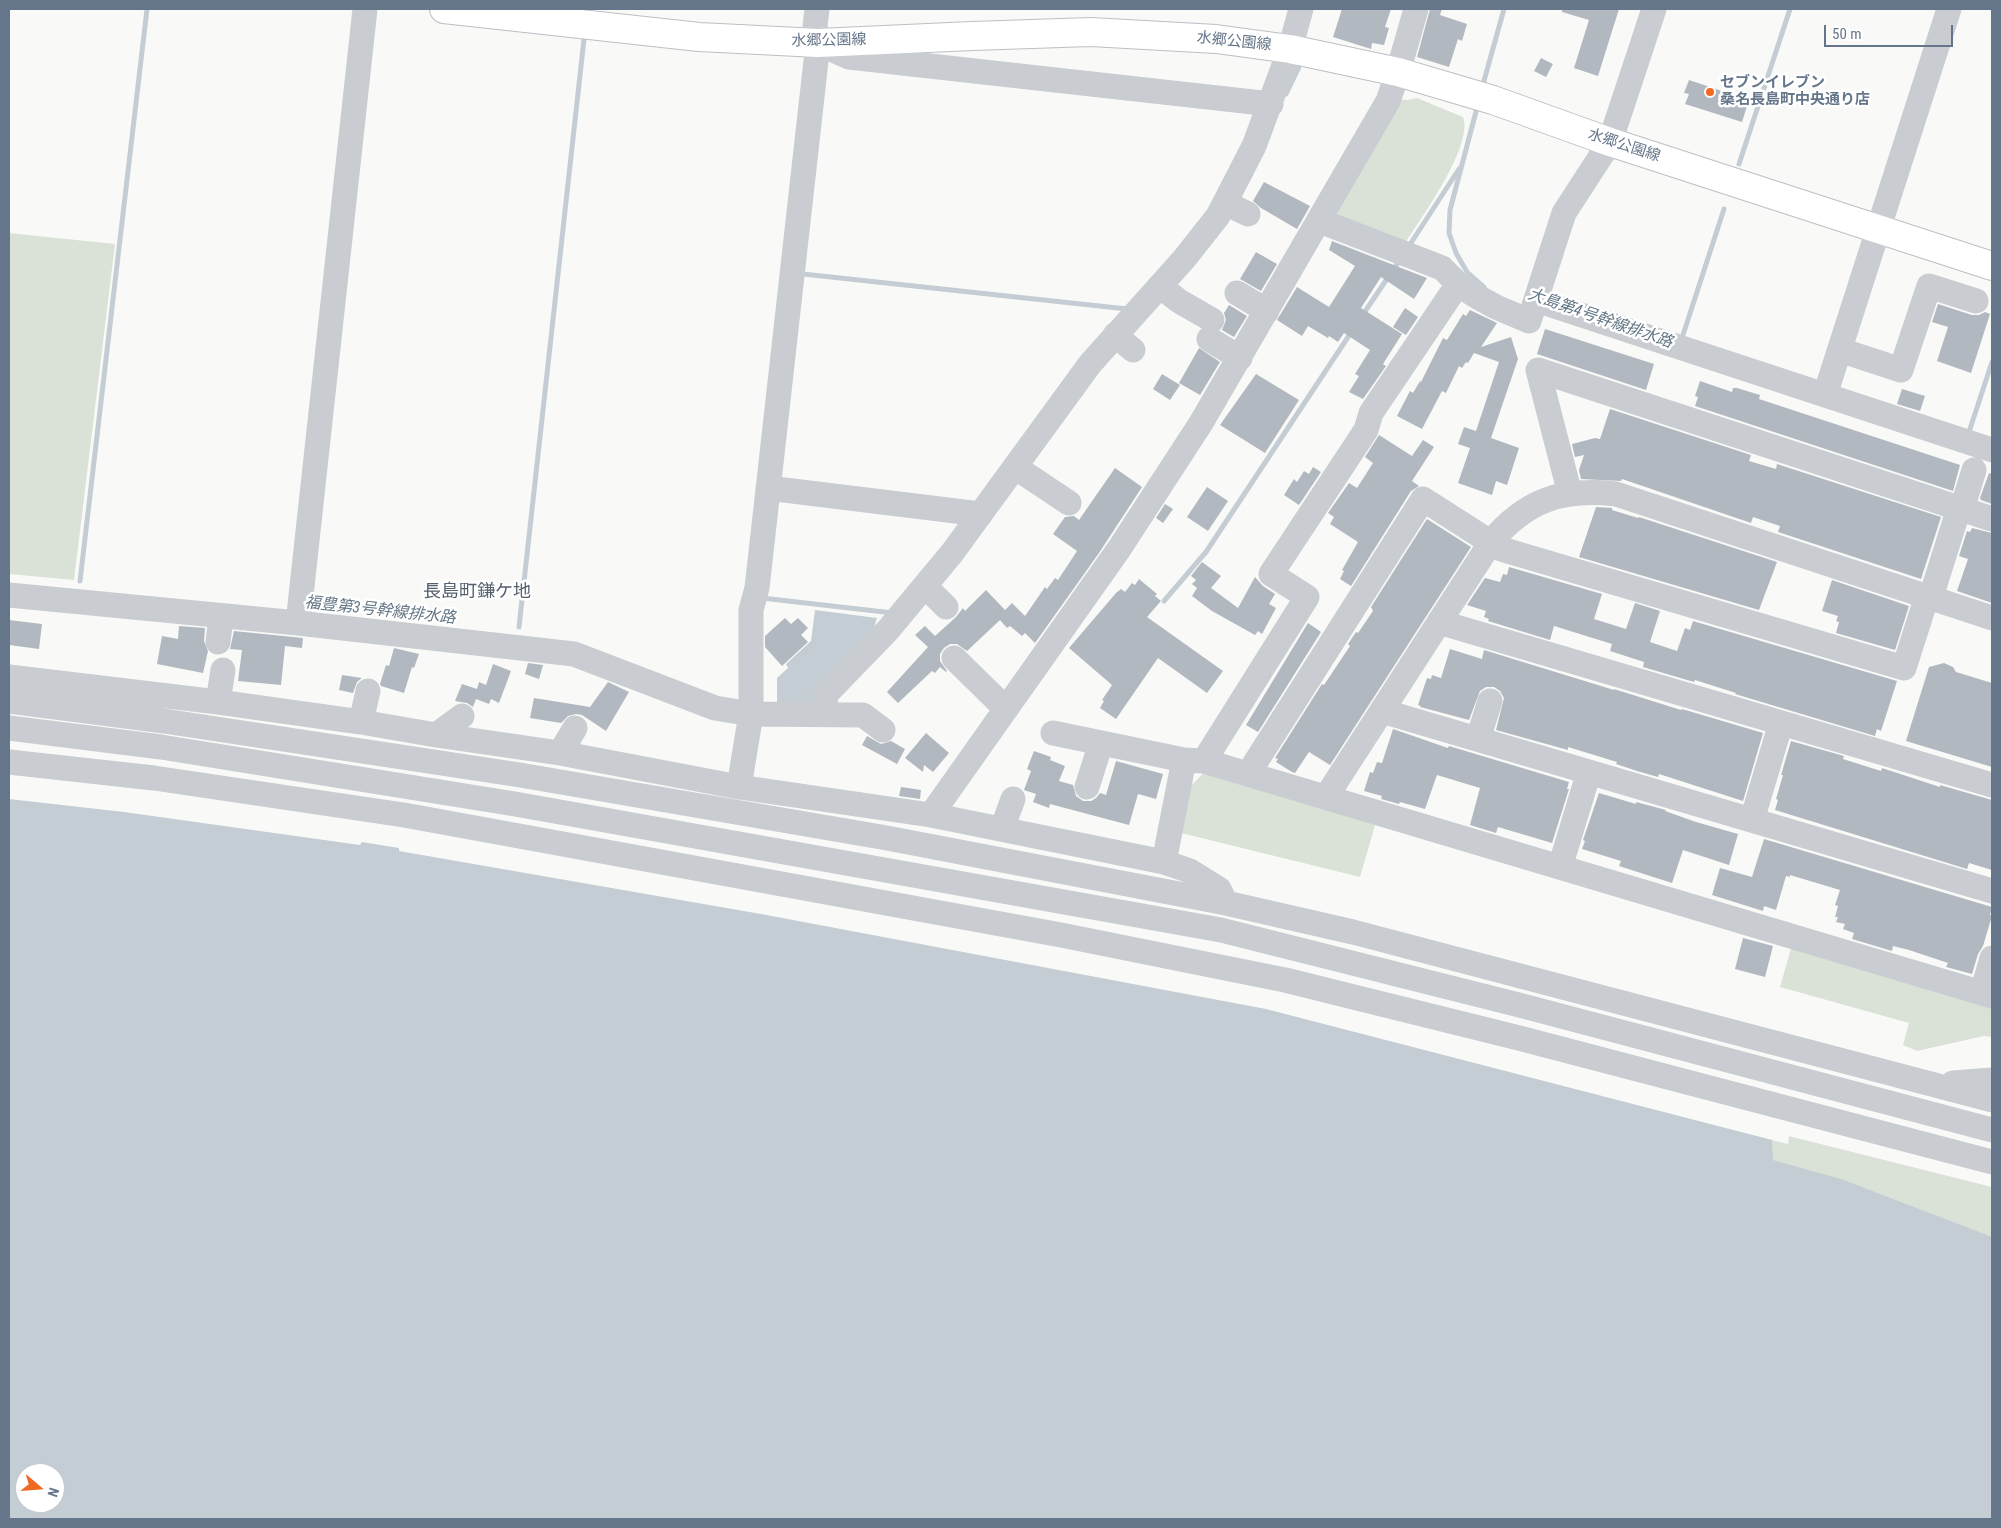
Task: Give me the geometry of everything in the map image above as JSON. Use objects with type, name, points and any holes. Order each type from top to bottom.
[{"type":"main road","name":"水郷公園線","points":[[444,9],[699,37],[818,43],[1091,32],[1216,39],[1290,49],[1398,72],[1481,96],[1610,142],[1880,228],[1992,266]]},
{"type":"street","points":[[299,617],[365,9]]},
{"type":"street","points":[[739,787],[750,714],[751,610],[757,588],[818,43],[815,26],[817,9]]},
{"type":"street","points":[[824,714],[826,694],[888,630],[925,586],[1015,468],[1090,364],[1124,343],[1160,286],[1218,216],[1254,146],[1271,104],[1290,49],[1301,9]]},
{"type":"street","points":[[931,815],[1119,549],[1193,418],[1240,358],[1388,102],[1416,9]]},
{"type":"street","points":[[1320,221],[1442,268],[1458,284],[1496,308],[1529,321],[1564,213],[1610,142],[1654,9]]},
{"type":"street","points":[[1825,395],[1949,9]]},
{"type":"street","points":[[818,43],[849,57],[1271,104]]},
{"type":"street","points":[[1225,203],[1248,214]]},
{"type":"street","points":[[1164,862],[1194,761],[1308,597],[1271,574],[1366,430],[1371,413],[1458,284]]},
{"type":"street","points":[[1160,286],[1179,301],[1240,358]]},
{"type":"street","points":[[1840,350],[1902,370],[1929,286],[1976,301]]},
{"type":"street","points":[[1236,293],[1267,310]]},
{"type":"street","points":[[1534,306],[1825,395],[1992,450]]},
{"type":"street","points":[[1570,494],[1538,370],[1992,519]]},
{"type":"street","points":[[1015,468],[1069,503]]},
{"type":"street","points":[[1248,774],[1423,499],[1501,549],[1904,668],[1974,470]]},
{"type":"street","points":[[768,488],[980,515]]},
{"type":"street","points":[[1326,797],[1491,542],[1504,526],[1521,512],[1543,501],[1570,494],[1594,492],[1616,494],[1992,618]]},
{"type":"street","points":[[925,586],[946,607]]},
{"type":"street","points":[[9,595],[221,617],[299,617],[574,654],[715,708],[750,714],[863,715],[883,730]]},
{"type":"street","points":[[218,642],[221,617]]},
{"type":"street","points":[[1439,622],[1992,785]]},
{"type":"street","points":[[954,658],[1006,709]]},
{"type":"street","points":[[218,702],[223,670]]},
{"type":"street","points":[[9,677],[218,702],[360,722],[560,753],[739,787],[931,815],[1164,862],[1190,872],[1219,889],[1226,903]]},
{"type":"street","points":[[360,722],[368,691]]},
{"type":"street","points":[[9,701],[174,722],[520,775],[887,838],[1226,903],[1362,934],[1992,1100]]},
{"type":"street","points":[[1478,739],[1490,701]]},
{"type":"street","points":[[1382,711],[1992,891]]},
{"type":"street","points":[[436,735],[462,716]]},
{"type":"street","points":[[1752,820],[1781,723]]},
{"type":"street","points":[[9,728],[161,747],[515,804],[1221,930],[1523,1006],[1992,1130]]},
{"type":"street","points":[[560,753],[575,728]]},
{"type":"street","points":[[1053,733],[1194,761],[1248,774],[1987,994],[1992,958]]},
{"type":"street","points":[[1086,787],[1100,743]]},
{"type":"street","points":[[9,762],[154,778],[404,815],[1061,935],[1236,970],[1285,980],[1519,1038],[1992,1162]]},
{"type":"street","points":[[1560,867],[1589,772]]},
{"type":"street","points":[[1002,829],[1013,799]]},
{"type":"street","points":[[1933,1085],[1992,1080]]},
{"type":"shaded area","points":[[1417,98],[1463,117],[1464,130],[1461,146],[1444,182],[1404,245],[1332,220],[1397,99]]},
{"type":"shaded area","points":[[9,233],[115,244],[74,580],[9,574]]},
{"type":"shaded area","points":[[815,610],[877,618],[874,627],[819,706],[777,706],[777,678],[788,668],[786,664],[811,641]]},
{"type":"shaded area","points":[[1206,770],[1376,822],[1360,877],[1181,833],[1187,790]]},
{"type":"shaded area","points":[[9,799],[124,812],[360,845],[362,842],[399,848],[399,851],[761,914],[1266,1009],[1772,1140],[1773,1160],[1841,1179],[1992,1237],[1992,1519],[9,1519]]},
{"type":"shaded area","points":[[1792,945],[1992,1003],[1992,1037],[1984,1036],[1917,1051],[1903,1045],[1909,1023],[1780,987]]},
{"type":"shaded area","points":[[1731,1130],[1788,1144],[1789,1136],[1992,1187],[1992,1245],[1762,1194]]},
{"type":"building","points":[[1342,9],[1391,9],[1385,27],[1389,28],[1384,45],[1372,43],[1371,49],[1333,37]]},
{"type":"building","points":[[1430,9],[1442,9],[1440,15],[1467,24],[1462,41],[1458,39],[1449,67],[1417,57]]},
{"type":"building","points":[[1562,9],[1619,9],[1598,76],[1574,68],[1589,20],[1562,12]]},
{"type":"building","points":[[1541,58],[1553,64],[1546,77],[1534,71]]},
{"type":"building","points":[[1689,80],[1749,100],[1742,122],[1685,104],[1689,94],[1684,93]]},
{"type":"building","points":[[1264,182],[1310,206],[1297,229],[1261,208],[1253,201]]},
{"type":"building","points":[[1332,241],[1427,278],[1414,299],[1381,277],[1361,308],[1402,334],[1383,364],[1386,366],[1363,399],[1349,392],[1359,376],[1355,374],[1370,350],[1344,333],[1338,342],[1308,326],[1302,336],[1277,320],[1297,287],[1329,307],[1355,266],[1329,250]]},
{"type":"building","points":[[1256,252],[1277,264],[1261,291],[1240,279]]},
{"type":"building","points":[[1938,304],[1972,315],[1979,315],[1985,312],[1990,314],[1971,373],[1937,361],[1948,327],[1932,322]]},
{"type":"building","points":[[1229,305],[1247,316],[1234,337],[1222,330],[1226,320],[1224,313]]},
{"type":"building","points":[[1405,308],[1418,317],[1406,335],[1393,327]]},
{"type":"building","points":[[1470,310],[1497,323],[1481,347],[1511,337],[1518,359],[1491,438],[1519,448],[1507,485],[1496,481],[1492,495],[1458,483],[1470,448],[1458,444],[1464,427],[1476,431],[1499,362],[1474,353],[1468,363],[1466,362],[1462,368],[1459,366],[1446,393],[1442,391],[1422,429],[1397,416],[1410,391],[1413,393],[1421,382],[1443,338],[1447,340],[1463,314],[1466,316]]},
{"type":"building","points":[[1545,329],[1654,364],[1646,390],[1537,354]]},
{"type":"building","points":[[1199,348],[1220,362],[1200,395],[1179,383]]},
{"type":"building","points":[[1162,374],[1180,385],[1170,400],[1153,389]]},
{"type":"building","points":[[1256,374],[1299,400],[1265,453],[1220,425]]},
{"type":"building","points":[[1700,381],[1732,392],[1733,388],[1737,388],[1760,395],[1759,399],[1960,465],[1953,491],[1695,406],[1698,397],[1695,396]]},
{"type":"building","points":[[1902,389],[1925,396],[1920,411],[1897,404]]},
{"type":"building","points":[[1610,409],[1751,455],[1749,461],[1776,469],[1777,464],[1941,517],[1921,579],[1778,532],[1780,526],[1753,517],[1751,523],[1622,479],[1621,481],[1581,479],[1579,470],[1584,455],[1575,457],[1572,444],[1595,438],[1600,439]]},
{"type":"building","points":[[1379,435],[1412,456],[1423,440],[1434,447],[1412,481],[1419,486],[1411,491],[1351,586],[1340,579],[1344,571],[1342,570],[1358,542],[1330,524],[1334,517],[1328,513],[1349,483],[1357,488],[1373,463],[1365,457]]},
{"type":"building","points":[[1313,467],[1321,472],[1299,505],[1284,495],[1294,479],[1297,482],[1304,471],[1309,474]]},
{"type":"building","points":[[1115,468],[1142,487],[1099,553],[1035,643],[1025,633],[1022,636],[1010,626],[1007,628],[1000,620],[967,651],[957,644],[950,644],[944,648],[940,654],[940,661],[947,671],[940,667],[935,673],[932,671],[898,703],[887,692],[928,647],[915,635],[925,626],[935,636],[963,608],[965,611],[986,590],[1005,610],[1012,603],[1025,616],[1045,587],[1047,589],[1055,578],[1058,580],[1077,551],[1053,534],[1065,517],[1074,516],[1079,520]]},
{"type":"building","points":[[1989,473],[1992,474],[1992,504],[1980,498]]},
{"type":"building","points":[[1207,487],[1228,501],[1208,531],[1187,517]]},
{"type":"building","points":[[1165,504],[1173,509],[1163,523],[1156,518]]},
{"type":"building","points":[[1596,507],[1612,508],[1612,510],[1777,562],[1759,610],[1579,557]]},
{"type":"building","points":[[1427,519],[1471,547],[1330,765],[1309,752],[1295,773],[1292,772],[1276,762],[1278,759],[1275,758],[1322,684],[1324,685],[1350,646],[1348,644],[1356,632],[1358,633],[1373,611],[1371,607]]},
{"type":"building","points":[[1972,528],[1992,533],[1992,603],[1957,591],[1968,559],[1959,556],[1967,531],[1970,532]]},
{"type":"building","points":[[1202,562],[1221,576],[1211,588],[1238,608],[1255,577],[1263,586],[1275,594],[1269,604],[1276,608],[1262,634],[1258,631],[1255,635],[1212,611],[1192,596],[1197,588],[1192,584],[1196,580],[1191,576]]},
{"type":"building","points":[[1509,567],[1602,594],[1594,619],[1626,629],[1635,603],[1660,611],[1650,642],[1677,651],[1685,628],[1690,630],[1693,621],[1897,681],[1881,731],[1877,729],[1875,736],[1695,680],[1694,682],[1643,667],[1644,662],[1610,651],[1612,644],[1554,626],[1550,640],[1488,621],[1489,619],[1484,617],[1486,611],[1467,605],[1485,578],[1500,582],[1503,574],[1507,575]]},
{"type":"building","points":[[1139,579],[1157,594],[1155,596],[1161,601],[1147,617],[1223,671],[1207,693],[1158,658],[1116,719],[1100,708],[1104,701],[1102,700],[1112,685],[1069,648],[1116,593],[1121,589],[1125,592],[1132,583],[1135,585]]},
{"type":"building","points":[[1832,580],[1909,606],[1895,650],[1836,633],[1839,622],[1836,621],[1838,616],[1822,611]]},
{"type":"building","points":[[785,618],[791,624],[798,618],[808,628],[801,635],[808,642],[782,666],[765,647],[765,636]]},
{"type":"building","points":[[9,620],[42,624],[39,649],[9,645]]},
{"type":"building","points":[[1308,623],[1321,632],[1258,732],[1246,725]]},
{"type":"building","points":[[179,626],[205,628],[204,641],[208,651],[203,673],[157,664],[162,636],[178,639]]},
{"type":"building","points":[[234,631],[303,638],[302,648],[285,646],[281,685],[238,681],[242,650],[230,649]]},
{"type":"building","points":[[394,648],[419,654],[414,668],[412,667],[404,693],[381,686],[380,684],[386,665],[389,666]]},
{"type":"building","points":[[1450,649],[1482,659],[1484,650],[1763,733],[1743,801],[1659,774],[1658,777],[1637,771],[1616,764],[1617,762],[1568,747],[1568,750],[1496,730],[1504,698],[1500,691],[1494,687],[1486,687],[1480,691],[1469,720],[1420,707],[1418,705],[1427,678],[1431,679],[1432,675],[1441,678]]},
{"type":"building","points":[[528,663],[543,665],[539,679],[525,674]]},
{"type":"building","points":[[1944,663],[1953,667],[1956,672],[1992,683],[1992,767],[1906,741],[1929,667]]},
{"type":"building","points":[[493,664],[511,671],[499,703],[491,699],[489,704],[476,699],[473,707],[467,703],[455,701],[462,684],[477,689],[479,682],[486,685]]},
{"type":"building","points":[[342,675],[362,678],[357,682],[353,693],[339,690]]},
{"type":"building","points":[[608,682],[629,692],[606,731],[582,715],[568,716],[561,723],[530,718],[534,698],[590,707]]},
{"type":"building","points":[[1393,729],[1448,748],[1449,746],[1569,782],[1567,789],[1569,789],[1552,843],[1498,827],[1496,833],[1470,825],[1480,788],[1437,775],[1425,809],[1381,799],[1382,796],[1364,791],[1370,772],[1373,773],[1377,762],[1382,763]]},
{"type":"building","points":[[926,733],[949,753],[933,772],[924,765],[923,772],[905,758]]},
{"type":"building","points":[[867,736],[881,744],[891,741],[905,749],[897,764],[862,745]]},
{"type":"building","points":[[1791,741],[1844,756],[1843,759],[1881,771],[1882,768],[1940,787],[1940,785],[1992,800],[1992,870],[1969,863],[1967,869],[1775,810],[1783,775],[1781,775]]},
{"type":"building","points":[[1034,751],[1051,757],[1050,760],[1065,766],[1059,781],[1073,785],[1076,796],[1083,801],[1091,801],[1100,793],[1106,795],[1116,761],[1163,774],[1156,799],[1138,794],[1129,825],[1050,804],[1049,808],[1033,802],[1036,794],[1024,790],[1031,771],[1027,769]]},
{"type":"building","points":[[901,787],[921,790],[920,799],[899,796]]},
{"type":"building","points":[[1599,793],[1636,804],[1636,802],[1666,810],[1696,822],[1738,834],[1729,865],[1683,850],[1672,883],[1619,866],[1621,861],[1582,849],[1585,841],[1583,840]]},
{"type":"building","points":[[1764,839],[1992,907],[1990,915],[1992,916],[1972,974],[1946,967],[1948,963],[1909,950],[1893,946],[1892,951],[1852,939],[1854,933],[1843,929],[1845,924],[1836,922],[1838,917],[1835,917],[1838,906],[1835,905],[1840,890],[1790,875],[1790,877],[1786,876],[1776,910],[1764,906],[1763,911],[1712,895],[1720,868],[1752,877]]},
{"type":"building","points":[[1743,938],[1773,946],[1765,977],[1735,969]]},
{"type":"waterway","points":[[80,581],[147,9]]},
{"type":"waterway","name":"大島第4号幹線排水路","points":[[1482,88],[1504,9]]},
{"type":"waterway","points":[[1739,164],[1790,9]]},
{"type":"waterway","points":[[519,627],[584,39]]},
{"type":"waterway","points":[[1286,94],[1299,67]]},
{"type":"waterway","name":"大島第4号幹線排水路","points":[[1478,104],[1450,210],[1449,233],[1456,253],[1467,272],[1484,287]]},
{"type":"waterway","points":[[1409,246],[1459,169]]},
{"type":"waterway","points":[[1682,338],[1724,209]]},
{"type":"waterway","points":[[1362,316],[1401,258]]},
{"type":"waterway","points":[[803,274],[1127,309]]},
{"type":"waterway","points":[[1164,601],[1206,552],[1352,331]]},
{"type":"waterway","points":[[1968,435],[1992,362]]},
{"type":"waterway","points":[[762,598],[893,613]]},
{"type":"place","name":"セブンイレブン 桑名長島町中央通り店","points":[[1710,92]]},
{"type":"district","name":"長島町鎌ケ地","points":[[477,592]]},
{"type":"water label","name":"福豊第3号幹線排水路","points":[[380,611]]}]
